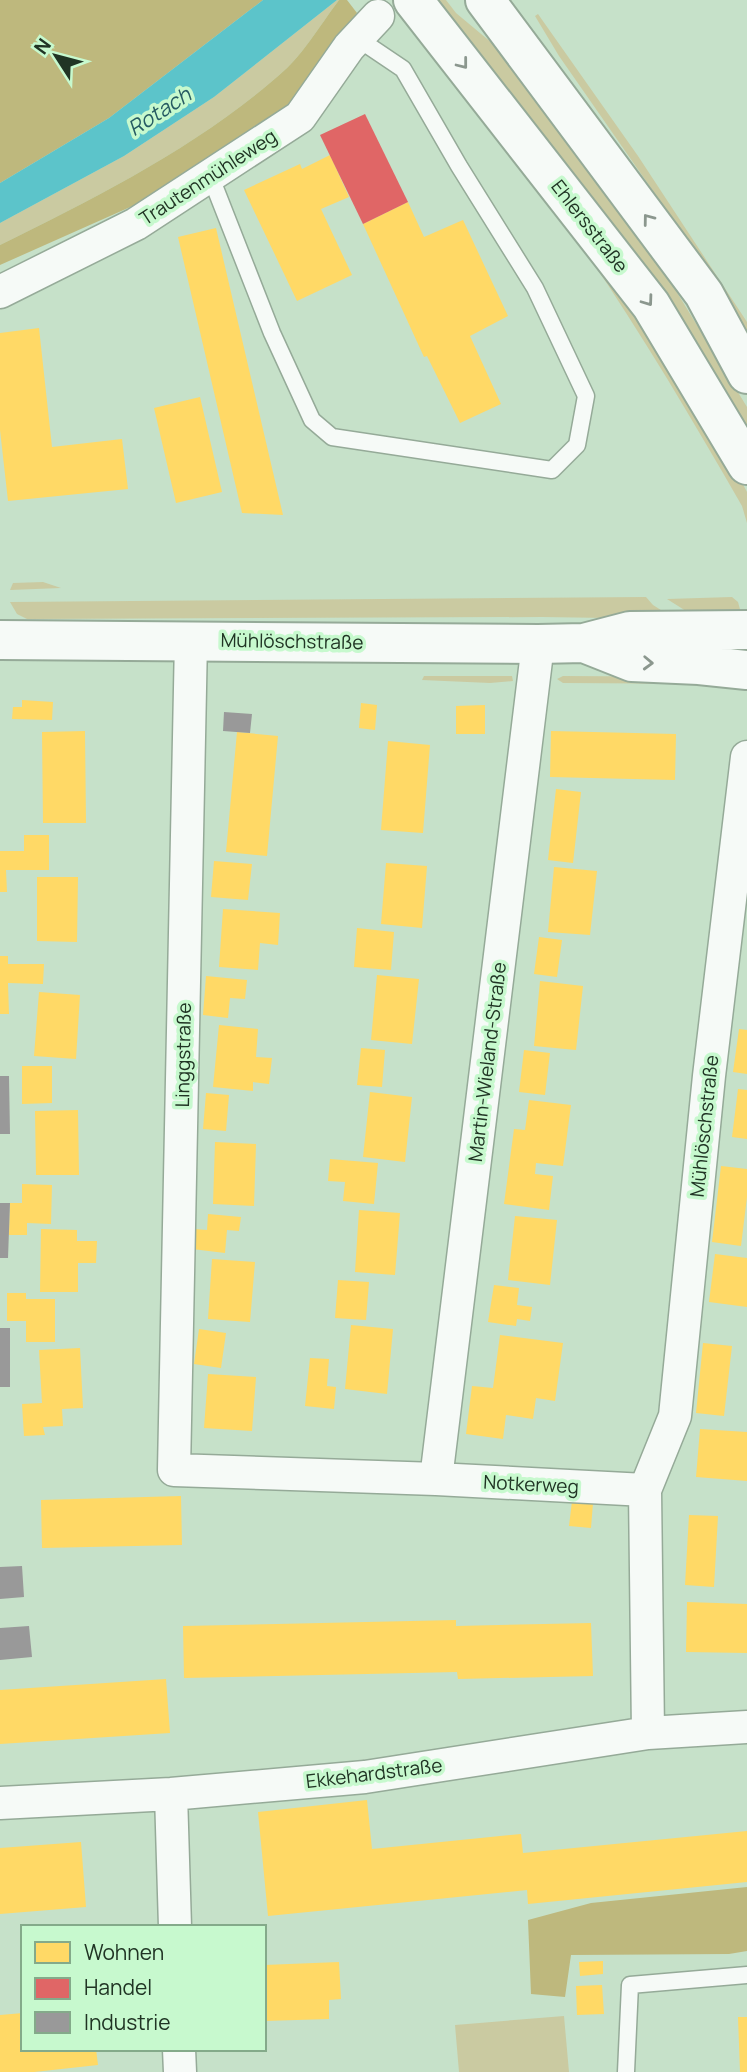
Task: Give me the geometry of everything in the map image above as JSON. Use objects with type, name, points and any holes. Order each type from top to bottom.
[{"type":"street","points":[[485,0],[747,349]]},
{"type":"street","name":"Ehlersstraße","points":[[417,5],[651,305],[747,465]]},
{"type":"street","name":"Trautenmühleweg","points":[[0,292],[136,223],[300,117],[368,27]]},
{"type":"street","points":[[704,294],[747,374]]},
{"type":"street","name":"Mühlöschstraße","points":[[0,640],[538,644],[584,643],[630,631],[747,630]]},
{"type":"street","name":"Linggstraße","points":[[174,1470],[191,640]]},
{"type":"street","name":"Mühlöschstraße","points":[[584,643],[632,662],[747,670]]},
{"type":"street","name":"Martin-Wieland-Straße","points":[[436,1479],[538,644]]},
{"type":"street","name":"Mühlöschstraße","points":[[645,1490],[675,1416],[709,1076],[747,757]]},
{"type":"street","name":"Notkerweg","points":[[174,1470],[436,1479],[645,1490]]},
{"type":"street","points":[[645,1490],[648,1733]]},
{"type":"street","name":"Ekkehardstraße","points":[[0,1803],[172,1794],[365,1777],[648,1733],[747,1727]]},
{"type":"street","points":[[172,1794],[175,1925]]},
{"type":"street","points":[[179,2051],[180,2072]]},
{"type":"lane","points":[[210,175],[272,333],[312,420],[332,437],[552,470],[577,445],[586,396],[535,288],[459,166],[403,69],[368,27]]},
{"type":"lane","points":[[626,2072],[630,1985],[747,1975]]},
{"type":"green space","points":[[337,0],[294,61],[221,120],[113,187],[0,245],[0,223],[124,156],[214,97]]},
{"type":"green space","points":[[433,0],[446,0],[456,13],[510,58],[637,227],[747,407],[747,441],[656,287],[597,204]]},
{"type":"green space","points":[[538,14],[638,156],[747,322],[747,331],[559,56],[535,16]]},
{"type":"green space","points":[[504,145],[580,226],[737,473],[747,492],[747,523],[742,506],[627,314],[575,237]]},
{"type":"green space","points":[[43,582],[61,588],[10,590],[13,583]]},
{"type":"green space","points":[[646,597],[653,605],[675,619],[27,619],[17,614],[10,602]]},
{"type":"green space","points":[[732,597],[738,602],[741,613],[697,618],[667,599]]},
{"type":"green space","points":[[424,676],[512,676],[513,681],[490,683],[422,680]]},
{"type":"green space","points":[[563,676],[730,677],[729,684],[563,683],[557,679]]},
{"type":"green space","points":[[564,2016],[569,2072],[459,2072],[455,2025]]},
{"type":"shaded area","points":[[0,0],[263,0],[109,118],[0,183]]},
{"type":"shaded area","points":[[339,0],[347,0],[357,13],[294,104],[146,200],[0,265],[0,245],[150,166],[255,95],[294,61]]},
{"type":"shaded area","points":[[747,1887],[747,1951],[729,1954],[571,1955],[565,1997],[531,1994],[528,1920],[591,1903]]},
{"type":"water","name":"Rotach","points":[[263,0],[337,0],[214,97],[124,156],[0,223],[0,183],[109,118]]},
{"type":"building: Wohnen","points":[[330,155],[349,197],[321,209],[352,275],[297,301],[244,190],[300,164],[302,169]]},
{"type":"building: Wohnen","points":[[408,202],[424,237],[463,220],[508,316],[470,336],[501,404],[460,423],[427,356],[424,357],[363,224]]},
{"type":"building: Wohnen","points":[[216,228],[283,515],[242,513],[178,237]]},
{"type":"building: Wohnen","points":[[39,328],[52,447],[122,439],[128,489],[8,501],[0,430],[0,333]]},
{"type":"building: Wohnen","points":[[200,397],[222,492],[176,503],[154,408]]},
{"type":"building: Wohnen","points":[[22,700],[53,702],[52,720],[12,719],[13,707],[22,707]]},
{"type":"building: Wohnen","points":[[361,703],[377,705],[375,730],[359,728]]},
{"type":"building: Wohnen","points":[[485,705],[485,734],[456,734],[456,706]]},
{"type":"building: Wohnen","points":[[85,731],[86,823],[43,823],[42,732]]},
{"type":"building: Wohnen","points":[[551,731],[676,734],[675,780],[550,777]]},
{"type":"building: Wohnen","points":[[237,732],[278,736],[267,856],[226,852]]},
{"type":"building: Wohnen","points":[[388,741],[430,745],[423,833],[381,830]]},
{"type":"building: Wohnen","points":[[556,789],[581,792],[573,863],[548,860]]},
{"type":"building: Wohnen","points":[[24,835],[49,835],[49,870],[6,870],[7,892],[0,892],[0,851],[24,851]]},
{"type":"building: Wohnen","points":[[214,861],[252,864],[248,900],[211,897]]},
{"type":"building: Wohnen","points":[[386,863],[427,866],[422,928],[381,924]]},
{"type":"building: Wohnen","points":[[554,867],[597,871],[590,935],[548,932]]},
{"type":"building: Wohnen","points":[[37,877],[78,877],[77,942],[37,941]]},
{"type":"building: Wohnen","points":[[223,909],[280,913],[278,945],[260,943],[258,970],[219,967]]},
{"type":"building: Wohnen","points":[[357,928],[394,932],[391,970],[354,967]]},
{"type":"building: Wohnen","points":[[539,937],[562,940],[557,977],[534,974]]},
{"type":"building: Wohnen","points":[[0,956],[8,956],[8,964],[44,964],[43,984],[8,983],[9,1014],[0,1014]]},
{"type":"building: Wohnen","points":[[377,975],[419,979],[412,1044],[371,1040]]},
{"type":"building: Wohnen","points":[[206,976],[247,980],[245,999],[230,998],[228,1018],[203,1015]]},
{"type":"building: Wohnen","points":[[540,981],[583,986],[576,1050],[534,1046]]},
{"type":"building: Wohnen","points":[[39,992],[80,995],[76,1059],[34,1056]]},
{"type":"building: Wohnen","points":[[219,1025],[258,1029],[256,1057],[272,1058],[269,1084],[253,1082],[253,1091],[213,1087]]},
{"type":"building: Wohnen","points":[[739,1029],[747,1030],[747,1074],[733,1072]]},
{"type":"building: Wohnen","points":[[361,1048],[385,1050],[382,1087],[357,1085]]},
{"type":"building: Wohnen","points":[[524,1050],[550,1053],[545,1095],[519,1092]]},
{"type":"building: Wohnen","points":[[22,1066],[52,1066],[52,1103],[22,1104]]},
{"type":"building: Wohnen","points":[[738,1089],[747,1090],[747,1139],[732,1137]]},
{"type":"building: Wohnen","points":[[370,1092],[412,1097],[405,1162],[363,1157]]},
{"type":"building: Wohnen","points":[[206,1093],[229,1095],[226,1131],[203,1129]]},
{"type":"building: Wohnen","points":[[529,1100],[571,1105],[563,1166],[536,1163],[535,1174],[553,1176],[549,1210],[504,1204],[514,1129],[525,1130]]},
{"type":"building: Wohnen","points":[[78,1110],[79,1175],[36,1175],[35,1111]]},
{"type":"building: Wohnen","points":[[215,1142],[256,1144],[254,1206],[213,1204]]},
{"type":"building: Wohnen","points":[[330,1159],[378,1163],[374,1204],[343,1201],[345,1182],[328,1181]]},
{"type":"building: Wohnen","points":[[721,1166],[747,1169],[747,1197],[741,1246],[712,1242]]},
{"type":"building: Wohnen","points":[[22,1184],[52,1185],[51,1224],[27,1223],[27,1235],[9,1235],[10,1203],[22,1203]]},
{"type":"building: Wohnen","points":[[359,1210],[400,1213],[395,1275],[355,1272]]},
{"type":"building: Wohnen","points":[[208,1214],[241,1217],[239,1231],[227,1230],[225,1253],[192,1249],[194,1229],[207,1230]]},
{"type":"building: Wohnen","points":[[515,1216],[557,1220],[550,1285],[508,1280]]},
{"type":"building: Wohnen","points":[[41,1229],[77,1230],[77,1241],[97,1241],[96,1263],[78,1263],[78,1292],[40,1292]]},
{"type":"building: Wohnen","points":[[715,1254],[747,1258],[747,1307],[709,1302]]},
{"type":"building: Wohnen","points":[[212,1259],[255,1262],[250,1322],[208,1319]]},
{"type":"building: Wohnen","points":[[338,1280],[369,1282],[366,1320],[335,1318]]},
{"type":"building: Wohnen","points":[[494,1285],[519,1288],[517,1305],[532,1307],[530,1321],[517,1319],[516,1326],[488,1322]]},
{"type":"building: Wohnen","points":[[7,1293],[26,1293],[26,1299],[55,1299],[55,1342],[26,1342],[26,1321],[7,1321]]},
{"type":"building: Wohnen","points":[[351,1325],[393,1329],[387,1394],[345,1389]]},
{"type":"building: Wohnen","points":[[199,1329],[226,1333],[221,1368],[194,1364]]},
{"type":"building: Wohnen","points":[[500,1335],[563,1343],[555,1401],[536,1398],[533,1419],[506,1415],[503,1439],[466,1434],[472,1386],[493,1388]]},
{"type":"building: Wohnen","points":[[703,1343],[732,1346],[724,1416],[696,1413]]},
{"type":"building: Wohnen","points":[[80,1348],[83,1408],[62,1409],[63,1426],[43,1427],[45,1435],[24,1436],[22,1404],[42,1403],[39,1350]]},
{"type":"building: Wohnen","points":[[310,1358],[329,1359],[327,1386],[336,1387],[334,1409],[305,1406]]},
{"type":"building: Wohnen","points":[[208,1374],[256,1377],[252,1431],[204,1428]]},
{"type":"building: Wohnen","points":[[700,1429],[747,1432],[747,1481],[696,1477]]},
{"type":"building: Wohnen","points":[[181,1496],[182,1545],[42,1548],[41,1500]]},
{"type":"building: Wohnen","points":[[572,1501],[593,1503],[591,1528],[569,1526]]},
{"type":"building: Wohnen","points":[[689,1515],[718,1516],[714,1587],[685,1585]]},
{"type":"building: Wohnen","points":[[687,1602],[747,1604],[747,1653],[686,1652]]},
{"type":"building: Wohnen","points":[[456,1620],[456,1626],[591,1623],[593,1676],[458,1679],[457,1672],[184,1678],[183,1626]]},
{"type":"building: Wohnen","points":[[166,1679],[170,1733],[0,1744],[0,1690]]},
{"type":"building: Wohnen","points":[[367,1800],[372,1849],[521,1834],[523,1853],[747,1831],[747,1882],[528,1904],[527,1890],[268,1916],[258,1812]]},
{"type":"building: Wohnen","points":[[81,1842],[86,1907],[0,1914],[0,1848]]},
{"type":"building: Wohnen","points":[[603,1961],[603,1974],[580,1976],[579,1962]]},
{"type":"building: Wohnen","points":[[339,1962],[341,1999],[329,2000],[329,2019],[266,2021],[266,1965]]},
{"type":"building: Wohnen","points":[[602,1985],[604,2014],[577,2015],[576,1986]]},
{"type":"building: Wohnen","points":[[21,2013],[21,2051],[96,2051],[98,2065],[34,2072],[0,2072],[0,2015]]},
{"type":"building: Wohnen","points":[[738,2017],[747,2017],[747,2072],[740,2072]]},
{"type":"building: Handel","points":[[365,114],[408,202],[363,224],[320,135]]},
{"type":"building: Industrie","points":[[224,712],[252,714],[250,733],[223,731]]},
{"type":"building: Industrie","points":[[0,1076],[9,1076],[10,1134],[0,1134]]},
{"type":"building: Industrie","points":[[0,1203],[10,1203],[8,1258],[0,1258]]},
{"type":"building: Industrie","points":[[0,1328],[10,1328],[10,1387],[0,1387]]},
{"type":"building: Industrie","points":[[22,1566],[24,1597],[0,1599],[0,1567]]},
{"type":"building: Industrie","points":[[29,1626],[32,1657],[0,1660],[0,1628]]}]
